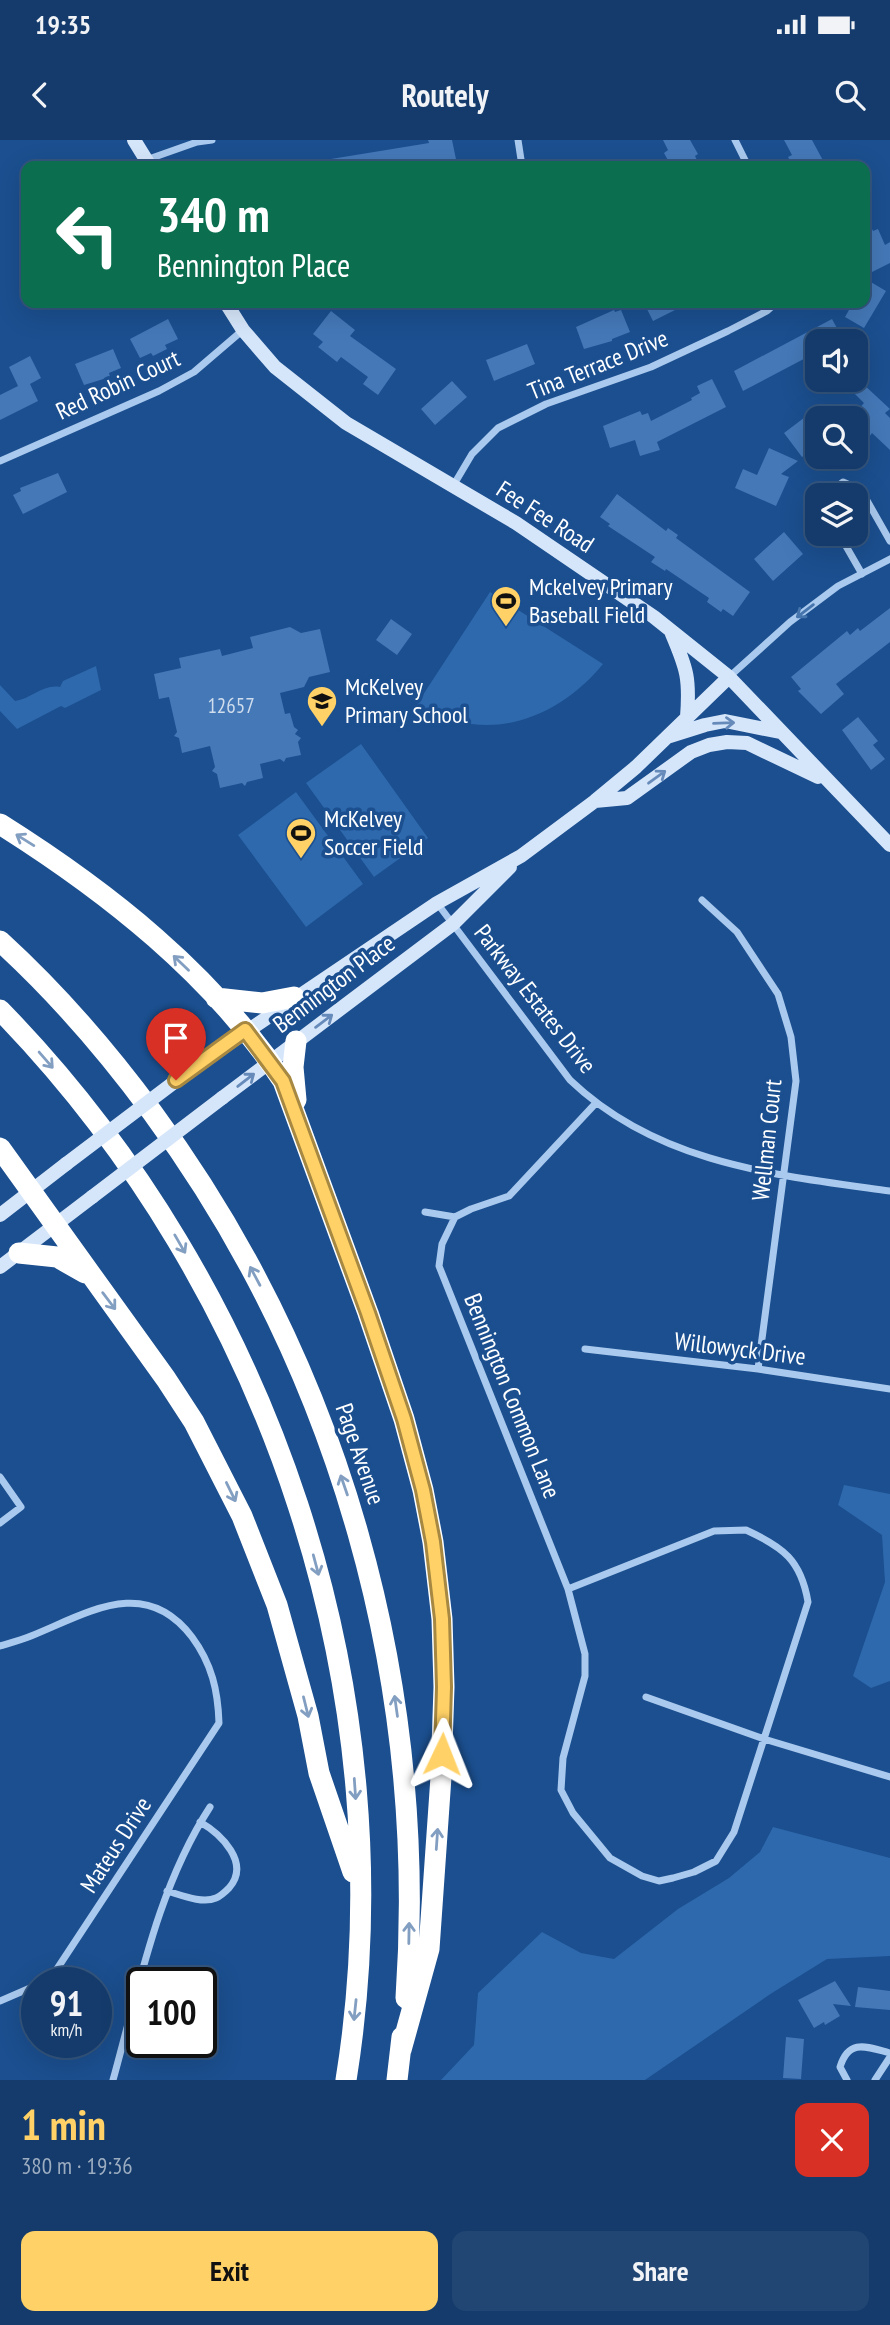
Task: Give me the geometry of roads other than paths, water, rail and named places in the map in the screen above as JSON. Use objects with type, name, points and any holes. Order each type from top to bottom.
[{"type":"highway","points":[[0,824],[50,856],[126,913],[182,963],[245,1030],[283,1081],[404,1419],[423,1490],[433,1542],[442,1619],[444,1687],[441,1777],[429,1949],[401,2050]]},
{"type":"highway","name":"Page Avenue","points":[[0,941],[90,1034],[128,1079],[191,1167],[246,1258],[271,1306],[295,1355],[335,1457],[367,1562],[391,1669],[399,1725],[410,1891],[409,1942],[397,2080]]},
{"type":"highway","points":[[216,998],[262,1003],[294,997]]},
{"type":"highway","points":[[0,1010],[80,1101],[144,1188],[173,1233],[225,1325],[269,1424],[305,1525],[340,1669],[355,1786],[361,1893],[355,2002],[346,2080]]},
{"type":"highway","points":[[296,1041],[293,1067],[299,1122]]},
{"type":"highway","points":[[0,1148],[136,1335],[194,1422],[243,1516],[278,1605],[308,1716],[319,1773],[361,1893]]},
{"type":"highway","points":[[19,1253],[57,1257],[93,1278]]},
{"type":"main road","points":[[134,140],[147,161]]},
{"type":"main road","name":"Fee Fee Road","points":[[229,308],[243,330],[275,367],[346,423],[527,530],[670,630],[729,677],[890,845]]},
{"type":"main road","points":[[670,630],[687,668],[690,687],[687,717]]},
{"type":"main road","name":"Bennington Place","points":[[0,1215],[245,1030],[437,903],[521,856],[596,801],[729,677]]},
{"type":"main road","points":[[667,737],[725,721],[781,732]]},
{"type":"main road","points":[[596,801],[627,798],[691,752],[727,742],[747,743],[828,783]]},
{"type":"main road","name":"Bennington Place","points":[[0,1267],[453,924],[521,856]]},
{"type":"street","points":[[153,161],[197,142],[212,140]]},
{"type":"street","points":[[518,140],[521,161]]},
{"type":"street","points":[[735,140],[746,161]]},
{"type":"street","name":"Tina Terrace Drive","points":[[453,486],[472,454],[498,428],[546,404],[651,367],[770,308]]},
{"type":"street","name":"Red Robin Court","points":[[0,461],[163,389],[194,372],[243,330]]},
{"type":"street","points":[[868,502],[890,541]]},
{"type":"street","points":[[846,546],[862,574]]},
{"type":"street","points":[[729,677],[798,616],[838,586],[890,559]]},
{"type":"street","name":"Wellman Court","points":[[702,901],[737,932],[778,995],[788,1026],[796,1081],[758,1369]]},
{"type":"street","name":"Parkway Estates Drive","points":[[437,903],[570,1080],[595,1104],[658,1139],[697,1156],[784,1177],[890,1191]]},
{"type":"street","points":[[425,1212],[455,1217],[509,1196],[595,1104]]},
{"type":"street","name":"Bennington Common Lane","points":[[455,1217],[442,1244],[439,1266],[568,1589],[585,1654],[585,1676],[563,1758],[561,1790],[573,1813],[610,1858],[642,1876],[659,1881],[694,1872],[716,1861],[734,1832],[808,1602],[806,1586],[792,1557],[772,1541],[746,1530],[714,1531],[568,1589]]},
{"type":"street","name":"Willowyck Drive","points":[[585,1349],[758,1369],[890,1389]]},
{"type":"street","points":[[0,1477],[20,1507],[0,1523]]},
{"type":"street","name":"Mateus Drive","points":[[0,1646],[104,1606],[138,1602],[161,1609],[181,1623],[211,1668],[218,1695],[219,1723],[59,1967]]},
{"type":"street","points":[[646,1697],[764,1738],[890,1777]]},
{"type":"street","points":[[113,2080],[167,1891],[209,1807]]},
{"type":"street","points":[[167,1891],[204,1900],[216,1899],[233,1883],[237,1874],[236,1862],[227,1842],[216,1831],[200,1822]]},
{"type":"street","name":"Mateus Drive","points":[[0,2001],[21,1992]]},
{"type":"street","points":[[847,2080],[840,2067],[846,2053],[855,2047],[864,2046],[890,2055],[875,2080]]},
{"type":"place","name":"Mckelvey Primary Baseball Field","points":[[506,628]]},
{"type":"place","name":"McKelvey Primary School","points":[[322,728]]},
{"type":"place","name":"McKelvey Soccer Field","points":[[301,860]]}]
